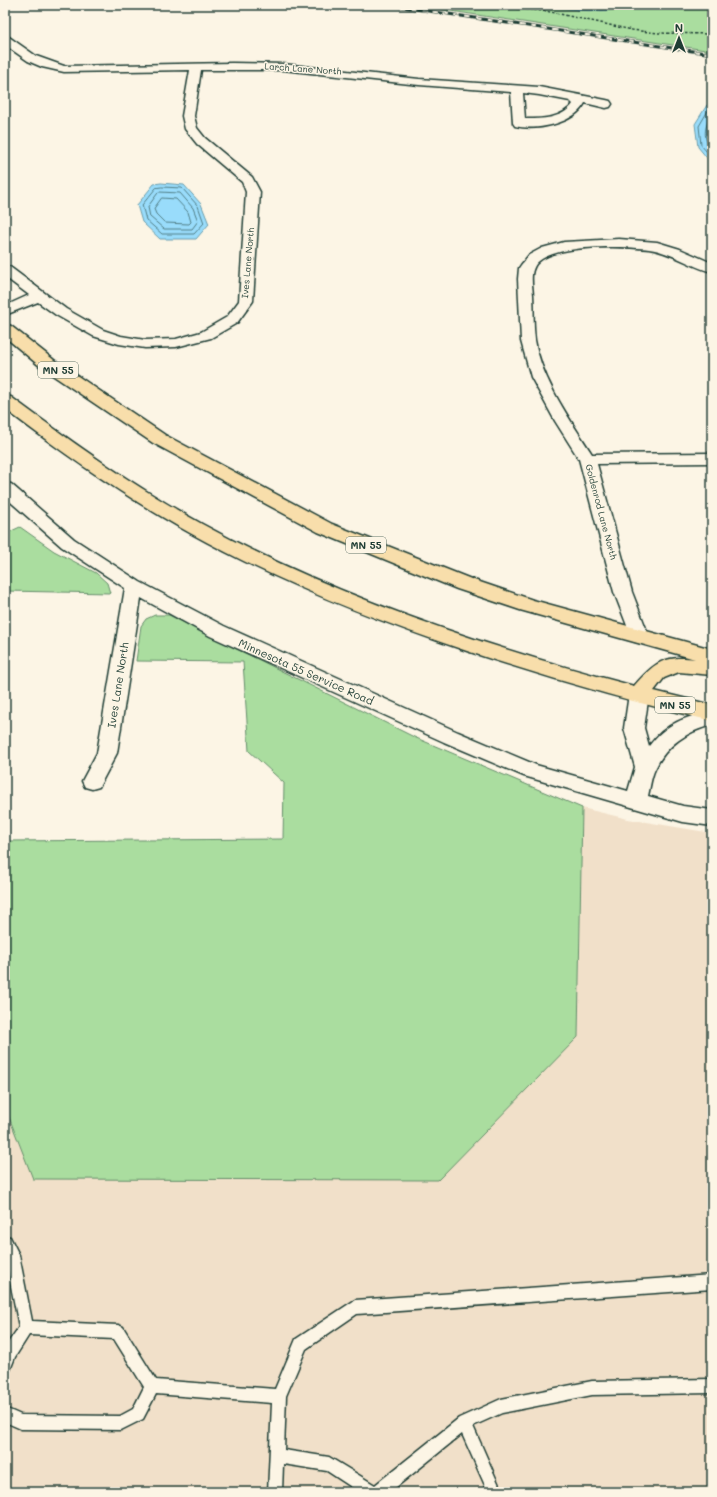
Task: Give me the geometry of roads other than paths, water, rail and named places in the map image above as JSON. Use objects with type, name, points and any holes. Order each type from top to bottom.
[{"type":"highway","name":"MN 55","points":[[5,329],[48,364],[159,439],[325,528],[464,584],[527,605],[712,656]]},
{"type":"highway","name":"MN 55","points":[[5,401],[33,422],[136,492],[197,529],[268,565],[343,598],[428,630],[538,666],[639,694],[653,700],[712,713]]},
{"type":"highway","points":[[639,694],[657,673],[677,664],[712,668]]},
{"type":"street","name":"Larch Lane North","points":[[5,39],[33,60],[64,69],[196,68],[232,66],[283,67],[419,82],[517,89],[570,96],[606,104]]},
{"type":"street","name":"Ives Lane North","points":[[5,270],[61,312],[98,333],[119,340],[145,344],[176,343],[206,335],[232,320],[246,301],[253,192],[247,180],[201,141],[191,129],[188,116],[196,68]]},
{"type":"street","points":[[517,89],[519,123],[534,123],[566,116],[576,110],[579,104],[578,100],[570,96]]},
{"type":"street","name":"Goldenrod Lane North","points":[[640,636],[623,592],[587,459],[563,421],[539,377],[528,341],[525,279],[526,268],[534,258],[547,251],[564,246],[619,244],[652,245],[675,252],[712,268]]},
{"type":"street","points":[[5,311],[39,296]]},
{"type":"street","points":[[587,459],[712,458]]},
{"type":"street","name":"Minnesota 55 Service Road","points":[[5,488],[68,543],[134,586],[217,631],[451,737],[531,771],[683,814],[712,818]]},
{"type":"street","name":"Ives Lane North","points":[[92,780],[107,753],[134,586]]},
{"type":"street","points":[[639,694],[634,728],[645,767]]},
{"type":"street","points":[[636,801],[645,767],[665,739],[691,723],[712,718]]},
{"type":"lane","points":[[5,1242],[12,1255],[26,1328],[9,1353],[5,1365]]},
{"type":"lane","points":[[275,1492],[280,1396],[301,1344],[355,1307],[712,1282]]},
{"type":"lane","points":[[26,1328],[118,1332],[152,1387]]},
{"type":"lane","points":[[378,1492],[464,1423],[502,1406],[592,1388],[712,1386]]},
{"type":"lane","points":[[152,1387],[280,1396]]},
{"type":"lane","points":[[5,1415],[21,1422],[121,1423],[138,1414],[152,1387]]},
{"type":"lane","points":[[464,1423],[495,1492]]},
{"type":"lane","points":[[277,1456],[329,1464],[372,1492]]},
{"type":"water","points":[[549,5],[626,5],[610,10],[588,11],[566,9]]},
{"type":"water","points":[[712,104],[712,164],[698,147],[695,124],[707,105]]},
{"type":"water","points":[[161,183],[184,185],[201,204],[209,224],[196,239],[160,239],[142,222],[137,205],[154,184]]},
{"type":"railway","points":[[389,5],[712,54]]}]
